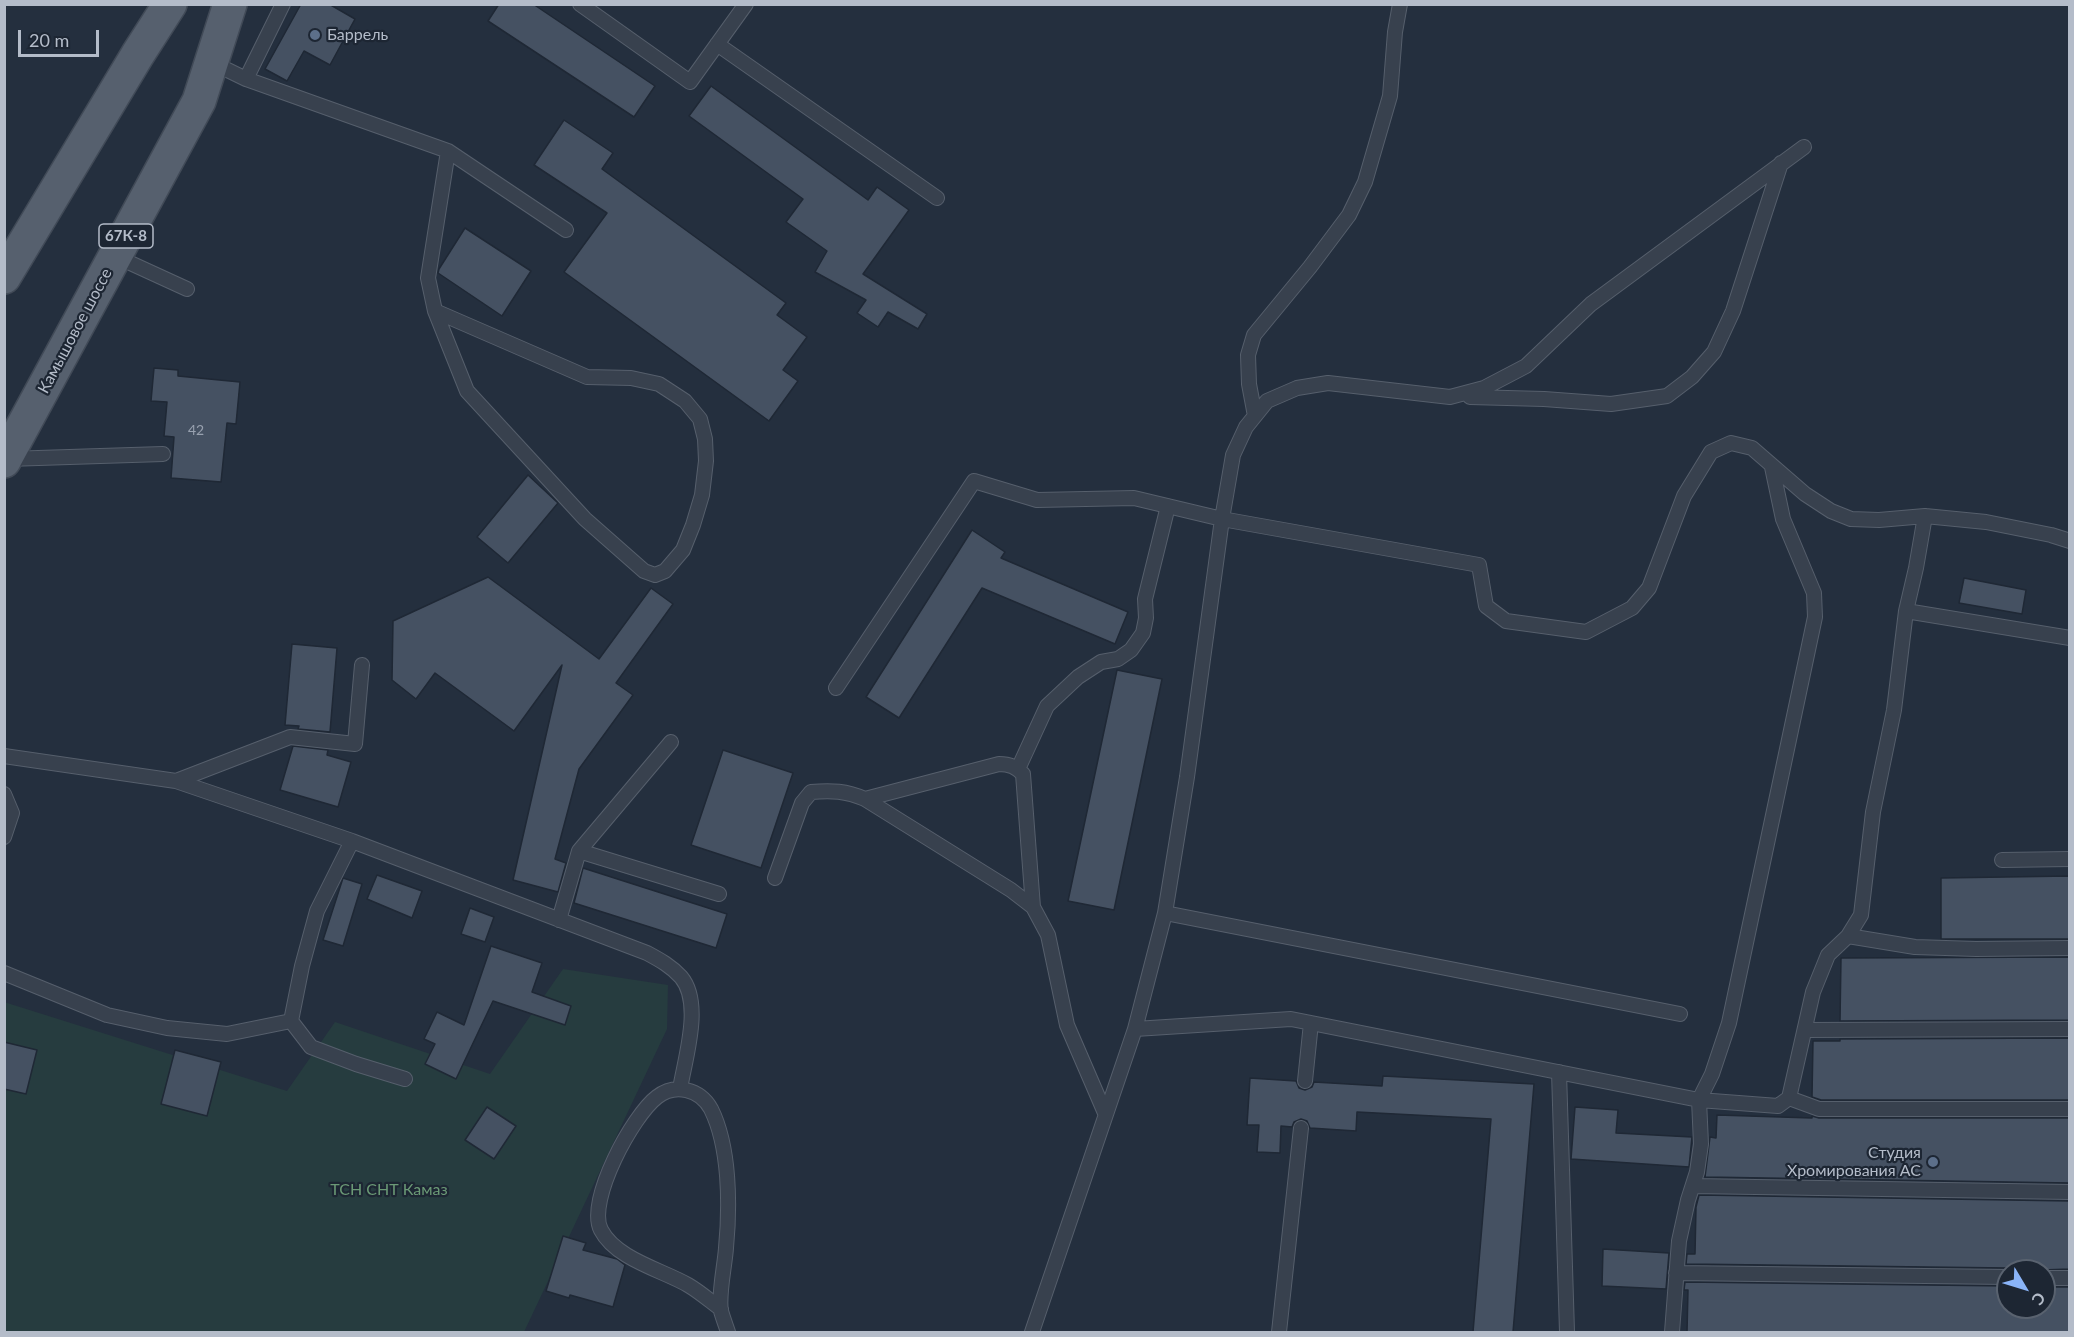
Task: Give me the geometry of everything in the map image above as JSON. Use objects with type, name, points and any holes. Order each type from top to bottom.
[{"type":"main road","points":[[4,276],[170,4]]},
{"type":"main road","name":"Камышовое шоссе","points":[[5,460],[199,101],[230,4]]},
{"type":"lane","points":[[246,80],[283,4]]},
{"type":"lane","points":[[580,4],[690,82],[746,4]]},
{"type":"lane","points":[[1255,416],[1249,384],[1248,355],[1254,335],[1310,267],[1348,215],[1365,182],[1390,96],[1395,32],[1400,4]]},
{"type":"lane","points":[[717,44],[938,198]]},
{"type":"lane","points":[[211,62],[246,80],[448,151],[566,230]]},
{"type":"lane","points":[[1450,397],[1484,388],[1526,366],[1591,304],[1804,147]]},
{"type":"lane","points":[[435,311],[587,377],[631,378],[659,384],[685,401],[700,419],[705,439],[706,461],[702,495],[683,550],[665,571],[655,575],[644,571],[585,519],[467,391],[435,311],[428,278],[448,151]]},
{"type":"lane","points":[[1032,1332],[1135,1029],[1165,914],[1187,777],[1222,519],[1233,455],[1246,427],[1267,402],[1297,388],[1328,383],[1450,397],[1544,399],[1611,404],[1668,396],[1692,377],[1714,352],[1733,311],[1781,164]]},
{"type":"lane","points":[[115,256],[187,289]]},
{"type":"lane","points":[[836,688],[974,480],[1037,500],[1134,498],[1222,519],[1479,565],[1486,606],[1506,621],[1586,632],[1632,608],[1649,588],[1684,496],[1711,453],[1731,443],[1752,448],[1805,494],[1831,512],[1851,519],[1880,520],[1925,516],[1986,522],[2070,541]]},
{"type":"lane","points":[[5,460],[163,454]]},
{"type":"lane","points":[[1672,1332],[1679,1241],[1697,1172],[1701,1144],[1699,1100],[1712,1074],[1729,1023],[1815,617],[1814,592],[1783,519],[1772,467]]},
{"type":"lane","points":[[1018,770],[1047,706],[1078,677],[1101,662],[1118,659],[1131,650],[1143,633],[1146,618],[1145,599],[1168,506]]},
{"type":"lane","points":[[1135,1029],[1291,1019],[1699,1100],[1778,1106],[1789,1098],[1813,992],[1828,955],[1848,936],[1862,915],[1873,812],[1894,710],[1906,611],[1917,568],[1925,516]]},
{"type":"lane","points":[[1906,611],[2070,638]]},
{"type":"lane","points":[[176,781],[290,737],[355,744],[362,665]]},
{"type":"lane","points":[[559,920],[579,851],[671,742]]},
{"type":"lane","points":[[4,756],[176,781],[351,841],[647,953],[667,964],[682,979],[691,997],[692,1017],[680,1089]]},
{"type":"lane","points":[[865,799],[999,764],[1009,764],[1023,774],[1033,907],[1048,935],[1067,1024],[1105,1113]]},
{"type":"lane","points":[[775,878],[802,803],[812,792],[832,790],[848,792],[865,799],[1011,890],[1033,907]]},
{"type":"lane","points":[[4,794],[12,813],[4,837]]},
{"type":"lane","points":[[351,841],[317,911],[302,966],[291,1021],[311,1047],[356,1064],[405,1078]]},
{"type":"lane","points":[[579,851],[719,894]]},
{"type":"lane","points":[[2002,860],[2070,859]]},
{"type":"lane","points":[[1165,914],[1680,1014]]},
{"type":"lane","points":[[1848,936],[1915,947],[1976,950],[2070,948]]},
{"type":"lane","points":[[4,973],[107,1015],[166,1028],[227,1034],[291,1021]]},
{"type":"lane","points":[[1305,1081],[1311,1023]]},
{"type":"lane","points":[[1805,1030],[2070,1029]]},
{"type":"lane","points":[[1559,1072],[1567,1332]]},
{"type":"lane","points":[[721,1310],[687,1284],[616,1248],[601,1230],[598,1215],[600,1195],[607,1175],[627,1136],[648,1106],[666,1092],[680,1089],[694,1092],[703,1099],[711,1109],[721,1137],[729,1206],[721,1310],[728,1332]]},
{"type":"lane","points":[[1789,1098],[1819,1108],[2070,1109]]},
{"type":"lane","points":[[1279,1332],[1300,1128]]},
{"type":"lane","points":[[1693,1186],[2070,1192]]},
{"type":"lane","points":[[1676,1273],[1996,1277]]},
{"type":"green space","name":"ТСН СНТ Камаз","points":[[563,969],[668,985],[667,1029],[524,1332],[5,1332],[4,1002],[287,1091],[335,1022],[490,1074]]},
{"type":"building","name":"Баррель","points":[[301,4],[329,4],[355,19],[330,65],[304,51],[287,81],[265,69]]},
{"type":"building","points":[[499,4],[533,4],[655,86],[634,117],[488,21]]},
{"type":"building","points":[[711,86],[868,200],[877,187],[909,210],[863,274],[927,314],[918,329],[888,312],[878,327],[857,313],[866,300],[815,272],[827,251],[786,222],[803,199],[689,116]]},
{"type":"building","points":[[564,120],[613,153],[602,169],[786,303],[777,315],[807,337],[783,370],[798,381],[769,421],[564,272],[607,213],[534,165]]},
{"type":"building","points":[[465,228],[531,271],[502,316],[438,273]]},
{"type":"building","points":[[154,368],[178,370],[178,376],[240,382],[236,424],[227,423],[221,482],[171,478],[174,437],[164,436],[167,402],[151,401]]},
{"type":"building","points":[[528,475],[558,503],[508,563],[477,537]]},
{"type":"building","points":[[972,530],[1005,552],[1001,558],[1128,612],[1115,644],[982,588],[899,718],[866,697]]},
{"type":"building","points":[[488,577],[599,659],[651,588],[673,604],[616,683],[633,695],[579,769],[555,859],[566,863],[558,892],[513,880],[562,665],[514,731],[435,673],[416,699],[392,680],[393,621]]},
{"type":"building","points":[[1964,578],[2026,590],[2022,614],[1959,603]]},
{"type":"building","points":[[292,644],[337,648],[330,732],[298,729],[299,726],[285,725]]},
{"type":"building","points":[[1117,670],[1162,679],[1114,910],[1068,901]]},
{"type":"building","points":[[293,746],[328,750],[327,755],[351,762],[338,807],[280,790]]},
{"type":"building","points":[[723,750],[793,773],[761,868],[691,845]]},
{"type":"building","points":[[583,868],[727,914],[716,948],[574,903]]},
{"type":"building","points":[[377,875],[422,891],[412,918],[367,899]]},
{"type":"building","points":[[2070,876],[2070,939],[1941,939],[1941,878]]},
{"type":"building","points":[[343,878],[362,884],[343,946],[323,940]]},
{"type":"building","points":[[470,908],[494,917],[485,942],[461,934]]},
{"type":"building","points":[[491,946],[542,963],[532,992],[571,1006],[565,1025],[493,1001],[456,1079],[425,1064],[435,1044],[424,1039],[437,1012],[464,1025]]},
{"type":"building","points":[[2070,957],[2070,1020],[1840,1021],[1841,958]]},
{"type":"building","points":[[2070,1038],[2070,1100],[1821,1100],[1812,1097],[1813,1041]]},
{"type":"building","points":[[4,1042],[37,1050],[26,1094],[4,1089]]},
{"type":"building","points":[[175,1050],[221,1062],[207,1116],[161,1104]]},
{"type":"building","points":[[1383,1076],[1534,1084],[1513,1332],[1473,1332],[1491,1119],[1357,1112],[1356,1131],[1310,1128],[1307,1121],[1301,1119],[1294,1122],[1292,1127],[1281,1126],[1280,1153],[1257,1152],[1259,1125],[1247,1125],[1250,1078],[1296,1081],[1299,1088],[1305,1090],[1312,1087],[1314,1082],[1382,1086]]},
{"type":"building","points":[[487,1107],[516,1126],[494,1159],[465,1140]]},
{"type":"building","points":[[1575,1107],[1618,1110],[1616,1133],[1692,1137],[1689,1167],[1571,1159]]},
{"type":"building","points":[[1717,1115],[1812,1118],[1812,1116],[1819,1118],[2070,1118],[2070,1183],[1705,1177],[1710,1137],[1716,1138]]},
{"type":"building","points":[[1699,1195],[2070,1201],[2070,1269],[2056,1270],[2056,1259],[1996,1259],[1996,1268],[1686,1264],[1687,1254],[1695,1254],[1696,1207]]},
{"type":"building","points":[[563,1236],[586,1243],[583,1250],[617,1259],[625,1265],[613,1307],[546,1291]]},
{"type":"building","points":[[1603,1249],[1669,1253],[1666,1289],[1602,1286]]},
{"type":"building","points":[[1685,1282],[1996,1286],[1996,1319],[2056,1319],[2056,1287],[2070,1287],[2070,1332],[1687,1332],[1688,1290],[1684,1290]]},
{"type":"place","name":"Баррель","points":[[315,35]]},
{"type":"place","name":"Студия Хромирования АС","points":[[1933,1162]]}]
